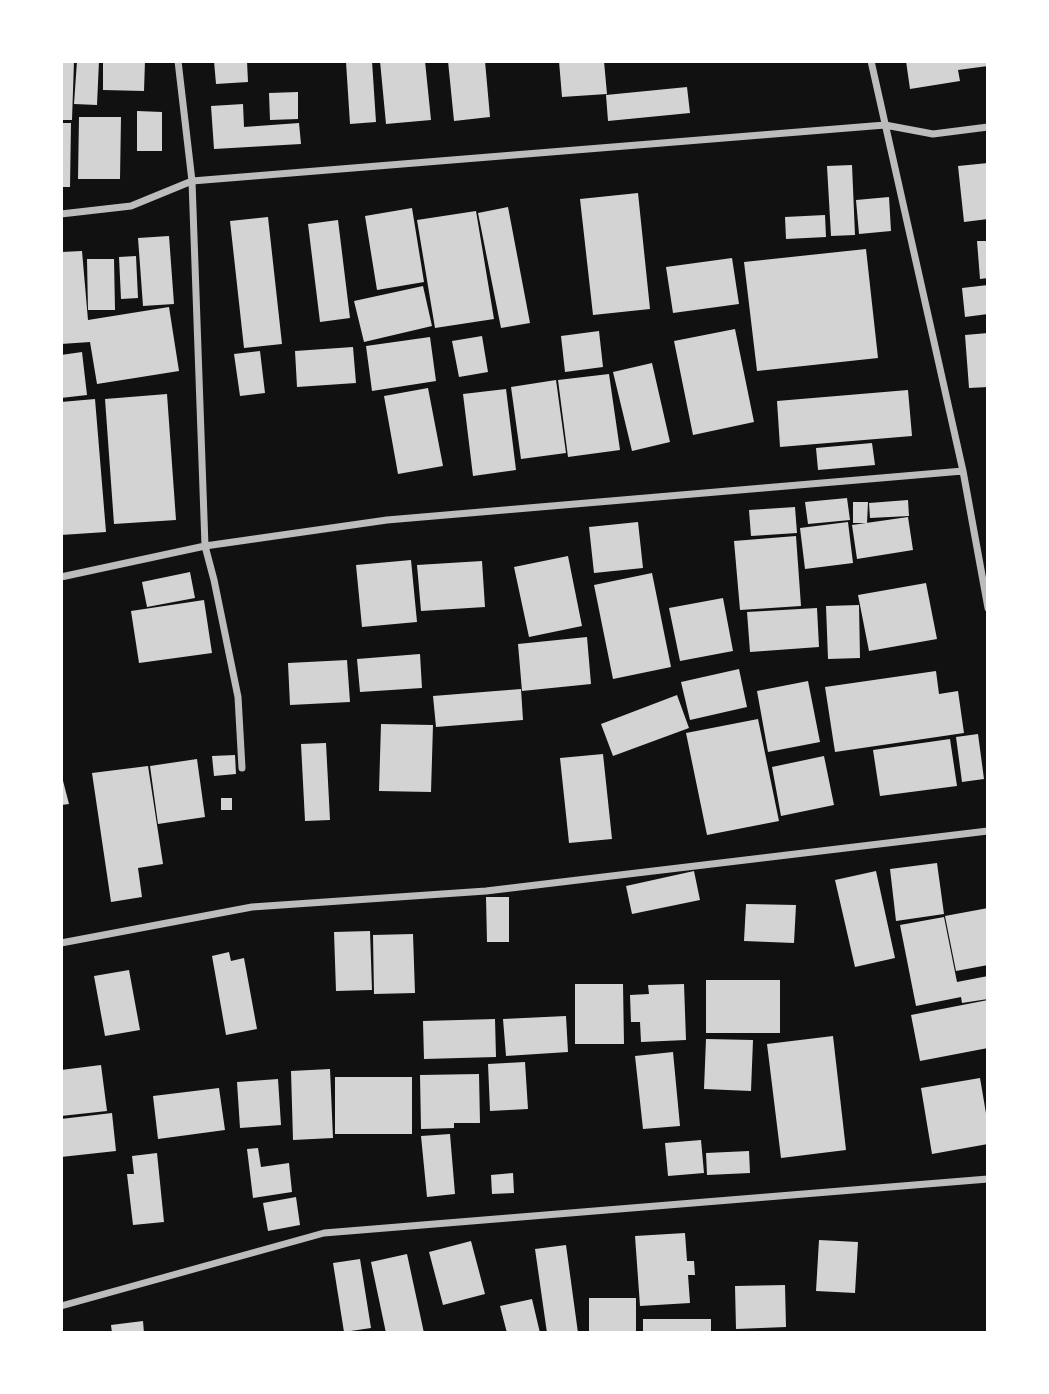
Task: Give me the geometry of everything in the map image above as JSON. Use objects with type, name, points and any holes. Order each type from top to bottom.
[{"type":"street","points":[[178,61],[192,181],[205,546],[238,697],[242,768]]},
{"type":"street","points":[[871,61],[963,471],[988,608]]},
{"type":"street","points":[[61,214],[131,206],[192,181],[886,125],[933,134],[988,127]]},
{"type":"street","points":[[61,577],[205,546],[387,520],[963,471]]},
{"type":"street","points":[[61,943],[251,907],[486,891],[988,831]]},
{"type":"street","points":[[61,1307],[324,1233],[988,1179]]},
{"type":"building","points":[[61,61],[74,61],[72,120],[61,120]]},
{"type":"building","points":[[77,61],[99,61],[97,105],[74,104]]},
{"type":"building","points":[[103,61],[145,61],[144,91],[103,90]]},
{"type":"building","points":[[214,61],[247,61],[248,82],[216,84]]},
{"type":"building","points":[[372,61],[376,122],[350,124],[346,62]]},
{"type":"building","points":[[380,61],[425,61],[431,120],[386,124]]},
{"type":"building","points":[[448,61],[485,61],[490,117],[454,121]]},
{"type":"building","points":[[559,61],[604,61],[607,94],[562,97]]},
{"type":"building","points":[[906,61],[988,61],[988,66],[958,70],[960,81],[910,89]]},
{"type":"building","points":[[687,87],[690,113],[608,121],[606,95]]},
{"type":"building","points":[[298,92],[298,119],[270,120],[269,93]]},
{"type":"building","points":[[243,104],[244,127],[299,123],[301,144],[214,149],[211,106]]},
{"type":"building","points":[[137,111],[162,112],[162,151],[137,151]]},
{"type":"building","points":[[79,117],[121,117],[120,179],[78,179]]},
{"type":"building","points":[[61,123],[71,123],[70,187],[61,187]]},
{"type":"building","points":[[988,163],[988,219],[964,222],[958,166]]},
{"type":"building","points":[[852,165],[855,235],[831,236],[827,166]]},
{"type":"building","points":[[638,193],[650,309],[593,315],[580,199]]},
{"type":"building","points":[[889,197],[891,231],[859,234],[856,200]]},
{"type":"building","points":[[508,207],[530,323],[501,328],[478,213]]},
{"type":"building","points":[[412,208],[424,282],[377,290],[365,216]]},
{"type":"building","points":[[476,211],[494,319],[435,328],[417,220]]},
{"type":"building","points":[[825,215],[826,237],[786,239],[785,217]]},
{"type":"building","points":[[268,217],[282,344],[244,348],[230,221]]},
{"type":"building","points":[[338,220],[350,318],[320,322],[308,224]]},
{"type":"building","points":[[169,236],[174,304],[143,306],[138,238]]},
{"type":"building","points":[[977,241],[988,241],[988,278],[980,279]]},
{"type":"building","points":[[866,249],[878,358],[757,371],[744,262]]},
{"type":"building","points":[[82,251],[88,320],[169,307],[179,371],[97,384],[90,342],[61,344],[61,252]]},
{"type":"building","points":[[136,256],[138,298],[121,299],[119,257]]},
{"type":"building","points":[[732,258],[739,304],[673,313],[666,267]]},
{"type":"building","points":[[87,259],[114,259],[115,310],[88,310]]},
{"type":"building","points":[[988,285],[988,314],[965,317],[962,288]]},
{"type":"building","points":[[423,286],[432,326],[364,342],[354,301]]},
{"type":"building","points":[[735,329],[754,422],[693,435],[674,341]]},
{"type":"building","points":[[599,331],[603,367],[565,372],[561,336]]},
{"type":"building","points":[[988,333],[988,387],[969,388],[965,335]]},
{"type":"building","points":[[482,336],[488,372],[459,377],[452,341]]},
{"type":"building","points":[[430,337],[436,381],[372,391],[366,346]]},
{"type":"building","points":[[353,347],[356,383],[297,387],[295,351]]},
{"type":"building","points":[[260,351],[265,393],[240,396],[234,354]]},
{"type":"building","points":[[82,352],[87,395],[61,398],[61,355]]},
{"type":"building","points":[[652,363],[670,442],[632,451],[613,372]]},
{"type":"building","points":[[609,374],[620,450],[568,457],[558,380]]},
{"type":"building","points":[[556,380],[566,453],[521,459],[511,387]]},
{"type":"building","points":[[428,388],[443,466],[398,474],[384,396]]},
{"type":"building","points":[[506,389],[516,470],[473,476],[463,394]]},
{"type":"building","points":[[908,390],[912,436],[780,447],[777,401]]},
{"type":"building","points":[[167,394],[176,520],[114,524],[105,399]]},
{"type":"building","points":[[95,399],[106,532],[61,535],[61,402]]},
{"type":"building","points":[[872,443],[875,465],[818,470],[816,448]]},
{"type":"building","points":[[847,498],[850,520],[808,524],[805,502]]},
{"type":"building","points":[[908,500],[909,516],[870,518],[869,503]]},
{"type":"building","points":[[853,502],[868,502],[867,523],[853,523]]},
{"type":"building","points":[[795,507],[797,533],[751,536],[749,510]]},
{"type":"building","points":[[908,517],[913,550],[857,559],[852,525]]},
{"type":"building","points":[[638,522],[643,568],[594,573],[589,527]]},
{"type":"building","points":[[848,522],[853,563],[805,569],[800,528]]},
{"type":"building","points":[[796,536],[801,606],[740,610],[734,541]]},
{"type":"building","points":[[568,556],[582,626],[529,637],[514,567]]},
{"type":"building","points":[[411,560],[417,622],[362,627],[356,565]]},
{"type":"building","points":[[482,561],[485,607],[421,611],[417,565]]},
{"type":"building","points":[[190,572],[195,598],[147,607],[142,582]]},
{"type":"building","points":[[652,573],[671,667],[613,679],[594,585]]},
{"type":"building","points":[[926,583],[937,639],[869,651],[858,595]]},
{"type":"building","points":[[723,598],[733,651],[680,661],[669,608]]},
{"type":"building","points":[[204,600],[212,653],[139,663],[131,611]]},
{"type":"building","points":[[859,605],[860,658],[828,659],[826,606]]},
{"type":"building","points":[[817,608],[819,647],[750,652],[747,612]]},
{"type":"building","points":[[587,637],[591,684],[522,691],[518,644]]},
{"type":"building","points":[[420,654],[422,688],[360,692],[357,659]]},
{"type":"building","points":[[347,660],[350,702],[290,705],[288,663]]},
{"type":"building","points":[[739,669],[747,707],[690,720],[681,682]]},
{"type":"building","points":[[936,671],[939,694],[958,691],[964,733],[835,752],[825,687]]},
{"type":"building","points":[[808,681],[820,742],[768,752],[757,691]]},
{"type":"building","points":[[521,689],[523,720],[436,727],[433,696]]},
{"type":"building","points":[[677,695],[689,728],[613,756],[601,724]]},
{"type":"building","points":[[758,719],[779,821],[707,835],[686,733]]},
{"type":"building","points":[[381,724],[433,725],[431,792],[379,791]]},
{"type":"building","points":[[978,734],[984,779],[962,782],[956,737]]},
{"type":"building","points":[[950,739],[957,786],[880,796],[873,750]]},
{"type":"building","points":[[326,743],[330,820],[305,821],[301,744]]},
{"type":"building","points":[[603,754],[612,839],[569,843],[560,758]]},
{"type":"building","points":[[235,755],[236,774],[214,776],[212,756]]},
{"type":"building","points":[[824,756],[834,805],[781,816],[772,767]]},
{"type":"building","points":[[197,759],[205,817],[158,824],[150,766]]},
{"type":"building","points":[[148,766],[163,864],[138,868],[142,897],[111,902],[92,773]]},
{"type":"building","points":[[61,773],[69,804],[61,805]]},
{"type":"building","points":[[221,798],[232,798],[232,810],[221,810]]},
{"type":"building","points":[[937,863],[944,914],[896,921],[890,869]]},
{"type":"building","points":[[694,871],[700,900],[632,914],[626,886]]},
{"type":"building","points":[[876,871],[895,958],[855,967],[835,880]]},
{"type":"building","points":[[486,897],[509,897],[509,942],[487,942]]},
{"type":"building","points":[[746,904],[796,905],[794,943],[744,941]]},
{"type":"building","points":[[988,908],[988,965],[956,971],[945,916]]},
{"type":"building","points":[[944,917],[957,982],[988,976],[988,999],[962,1003],[961,997],[916,1006],[900,925]]},
{"type":"building","points":[[370,931],[372,990],[336,991],[334,932]]},
{"type":"building","points":[[413,934],[415,993],[374,994],[373,935]]},
{"type":"building","points":[[229,952],[231,961],[244,958],[257,1029],[226,1035],[212,956]]},
{"type":"building","points":[[129,970],[140,1030],[105,1036],[94,976]]},
{"type":"building","points":[[706,980],[780,980],[780,1033],[706,1033]]},
{"type":"building","points":[[575,984],[623,984],[624,1044],[575,1044]]},
{"type":"building","points":[[684,984],[686,1040],[641,1042],[640,1022],[631,1022],[630,995],[649,994],[648,985]]},
{"type":"building","points":[[988,1000],[988,1048],[920,1061],[911,1015]]},
{"type":"building","points":[[566,1016],[568,1052],[506,1056],[503,1019]]},
{"type":"building","points":[[495,1019],[496,1057],[424,1059],[423,1021]]},
{"type":"building","points":[[833,1036],[846,1150],[781,1158],[767,1044]]},
{"type":"building","points":[[706,1039],[753,1040],[751,1091],[704,1089]]},
{"type":"building","points":[[673,1052],[680,1126],[643,1129],[635,1056]]},
{"type":"building","points":[[525,1062],[528,1109],[490,1111],[488,1064]]},
{"type":"building","points":[[101,1065],[107,1111],[61,1116],[61,1070]]},
{"type":"building","points":[[330,1069],[333,1138],[293,1140],[291,1071]]},
{"type":"building","points":[[479,1074],[480,1123],[454,1123],[454,1128],[421,1129],[420,1075]]},
{"type":"building","points":[[335,1077],[412,1077],[412,1134],[335,1134]]},
{"type":"building","points":[[980,1078],[988,1125],[988,1144],[932,1154],[921,1088]]},
{"type":"building","points":[[278,1079],[281,1125],[240,1128],[237,1082]]},
{"type":"building","points":[[219,1088],[225,1130],[158,1139],[153,1096]]},
{"type":"building","points":[[112,1113],[116,1151],[61,1157],[61,1119]]},
{"type":"building","points":[[450,1134],[455,1194],[427,1197],[421,1136]]},
{"type":"building","points":[[701,1140],[704,1173],[668,1176],[665,1143]]},
{"type":"building","points":[[258,1148],[261,1167],[289,1163],[292,1192],[253,1198],[247,1149]]},
{"type":"building","points":[[749,1151],[750,1173],[707,1175],[706,1153]]},
{"type":"building","points":[[157,1153],[164,1222],[133,1225],[127,1174],[134,1174],[132,1156]]},
{"type":"building","points":[[513,1173],[514,1193],[492,1194],[491,1175]]},
{"type":"building","points":[[296,1197],[300,1225],[268,1231],[263,1203]]},
{"type":"building","points":[[685,1233],[687,1261],[694,1261],[695,1275],[688,1275],[690,1303],[640,1306],[635,1236]]},
{"type":"building","points":[[819,1240],[858,1242],[855,1293],[816,1291]]},
{"type":"building","points":[[471,1241],[485,1294],[443,1305],[429,1252]]},
{"type":"building","points":[[566,1245],[578,1333],[547,1333],[535,1249]]},
{"type":"building","points":[[407,1254],[424,1333],[386,1333],[371,1262]]},
{"type":"building","points":[[360,1259],[371,1328],[344,1332],[333,1263]]},
{"type":"building","points":[[785,1285],[786,1327],[736,1329],[735,1286]]},
{"type":"building","points":[[589,1298],[636,1298],[636,1333],[589,1333]]},
{"type":"building","points":[[532,1299],[540,1333],[507,1333],[500,1306]]},
{"type":"building","points":[[643,1319],[711,1319],[711,1333],[643,1333]]},
{"type":"building","points":[[143,1321],[144,1333],[112,1333],[111,1325]]}]
